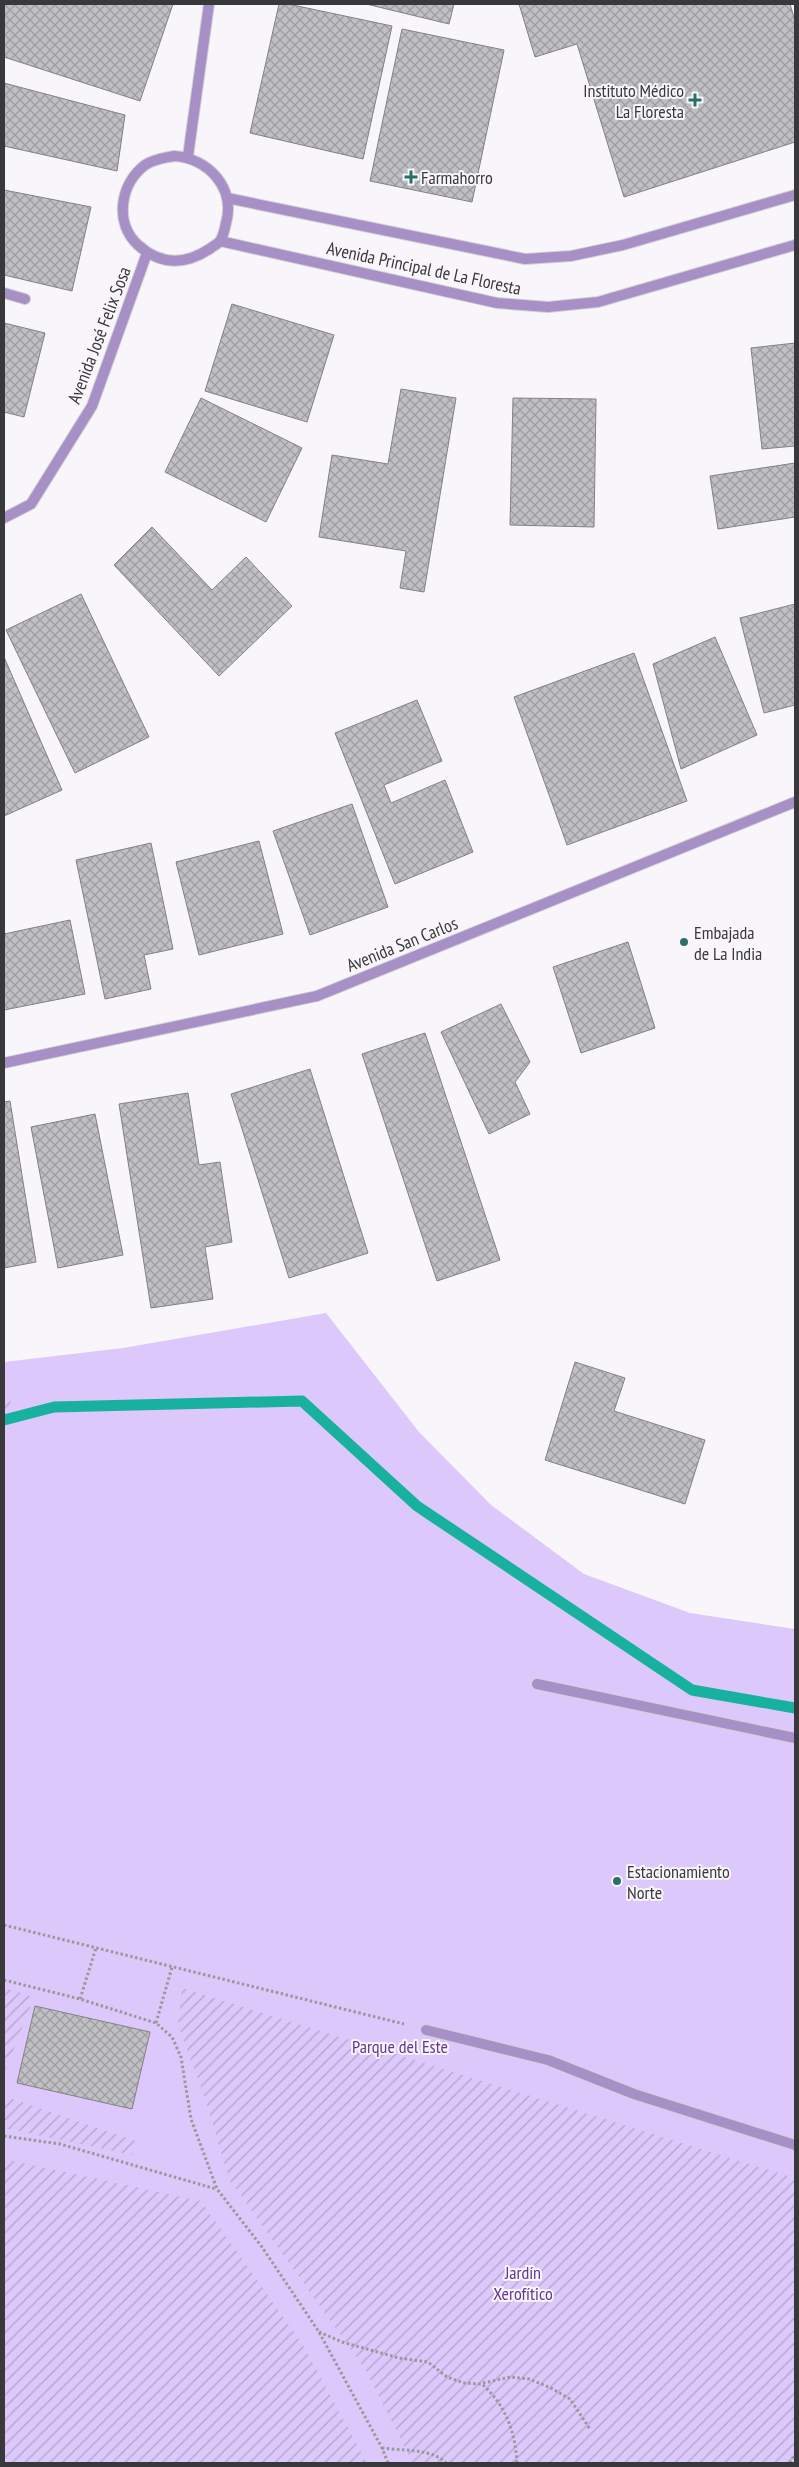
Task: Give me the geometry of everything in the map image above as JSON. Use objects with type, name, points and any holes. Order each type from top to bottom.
[{"type":"street","points":[[188,156],[209,4]]},
{"type":"street","points":[[174,156],[188,156],[205,164],[220,179],[227,198],[228,217],[220,241],[198,257],[181,262],[156,258],[147,253],[133,240],[125,225],[123,205],[126,188],[135,174],[156,160],[174,156]]},
{"type":"street","name":"Avenida Principal de La Floresta","points":[[227,198],[525,259],[572,256],[623,245],[795,195]]},
{"type":"street","name":"Avenida Principal de La Floresta","points":[[220,241],[497,303],[548,307],[598,302],[795,245]]},
{"type":"street","name":"Avenida José Felix Sosa","points":[[4,518],[31,504],[92,406],[147,253]]},
{"type":"street","points":[[4,293],[25,299]]},
{"type":"street","name":"Avenida San Carlos","points":[[4,1064],[317,996],[795,802]]},
{"type":"street","points":[[537,1684],[795,1738]]},
{"type":"street","points":[[426,2030],[548,2060],[634,2094],[795,2145]]},
{"type":"path","points":[[4,1925],[426,2030]]},
{"type":"path","points":[[80,1999],[96,1948]]},
{"type":"path","points":[[156,2022],[172,1967]]},
{"type":"path","points":[[4,1980],[80,1999],[156,2022],[172,2037],[182,2057],[191,2120],[216,2189],[262,2247],[319,2332],[382,2448],[388,2463]]},
{"type":"path","points":[[4,2136],[60,2144],[216,2189]]},
{"type":"path","points":[[319,2332],[342,2342],[380,2353],[428,2362],[447,2377],[464,2383],[482,2384],[511,2376],[529,2379],[551,2388],[570,2399],[590,2429]]},
{"type":"path","points":[[482,2384],[494,2395],[506,2413],[516,2441],[517,2463]]},
{"type":"path","points":[[382,2448],[405,2452],[425,2452],[442,2459],[446,2463]]},
{"type":"path","points":[[790,2463],[795,2454]]},
{"type":"green space","name":"Parque del Este","points":[[326,1313],[419,1432],[491,1505],[584,1574],[690,1613],[795,1629],[795,2463],[4,2463],[4,1362],[123,1348]]},
{"type":"green space","points":[[13,1395],[4,1422],[4,1396]]},
{"type":"green space","points":[[4,1988],[34,1997],[4,2074]]},
{"type":"green space","name":"Jardín Xerofítico","points":[[182,1988],[795,2178],[795,2463],[413,2463],[365,2369],[229,2179],[205,2098],[178,2025]]},
{"type":"green space","points":[[4,2096],[136,2141],[133,2155],[4,2128]]},
{"type":"green space","points":[[4,2159],[201,2201],[303,2345],[367,2463],[4,2463]]},
{"type":"building","points":[[4,4],[173,4],[140,101],[4,57]]},
{"type":"building","points":[[279,4],[288,4],[392,26],[363,159],[250,133]]},
{"type":"building","points":[[366,4],[454,4],[449,24]]},
{"type":"building","name":"Instituto Médico La Floresta","points":[[519,4],[790,4],[795,21],[795,142],[624,197],[577,44],[535,57]]},
{"type":"building","points":[[402,29],[504,50],[472,202],[370,181]]},
{"type":"building","points":[[4,83],[125,115],[117,171],[4,146]]},
{"type":"building","points":[[4,190],[91,207],[72,291],[4,275]]},
{"type":"building","points":[[232,304],[334,335],[307,422],[205,391]]},
{"type":"building","points":[[4,323],[45,333],[24,417],[4,412]]},
{"type":"building","points":[[795,343],[795,446],[762,449],[751,348]]},
{"type":"building","points":[[401,389],[456,398],[424,592],[400,588],[406,551],[319,537],[332,455],[388,464]]},
{"type":"building","points":[[201,398],[302,448],[266,522],[165,472]]},
{"type":"building","points":[[513,398],[596,399],[594,527],[510,525]]},
{"type":"building","points":[[795,463],[795,517],[718,529],[710,476]]},
{"type":"building","points":[[152,527],[212,590],[246,557],[292,606],[219,676],[114,565]]},
{"type":"building","points":[[81,594],[149,737],[75,773],[6,630]]},
{"type":"building","points":[[795,604],[795,705],[764,713],[740,618]]},
{"type":"building","points":[[715,637],[757,735],[681,769],[653,664]]},
{"type":"building","points":[[634,653],[687,801],[567,845],[514,697]]},
{"type":"building","points":[[4,657],[62,790],[4,816]]},
{"type":"building","points":[[417,700],[442,761],[384,785],[391,803],[445,780],[473,852],[395,884],[335,733]]},
{"type":"building","points":[[352,804],[388,907],[310,935],[273,831]]},
{"type":"building","points":[[259,841],[283,934],[199,955],[176,862]]},
{"type":"building","points":[[151,843],[173,949],[144,955],[151,989],[105,999],[76,860]]},
{"type":"building","points":[[70,920],[85,994],[4,1010],[4,934]]},
{"type":"building","points":[[628,942],[655,1028],[581,1053],[553,967]]},
{"type":"building","points":[[501,1004],[530,1062],[515,1082],[530,1114],[489,1134],[441,1032]]},
{"type":"building","points":[[425,1033],[500,1260],[437,1281],[362,1054]]},
{"type":"building","points":[[310,1069],[368,1253],[289,1278],[231,1094]]},
{"type":"building","points":[[188,1093],[199,1165],[220,1162],[232,1242],[205,1247],[213,1299],[151,1308],[119,1104]]},
{"type":"building","points":[[10,1101],[36,1262],[4,1268],[4,1102]]},
{"type":"building","points":[[95,1114],[123,1255],[58,1268],[31,1127]]},
{"type":"building","points":[[575,1362],[625,1378],[614,1411],[705,1440],[685,1504],[545,1460]]},
{"type":"building","points":[[35,2006],[150,2032],[132,2109],[17,2083]]},
{"type":"waterway","points":[[4,1420],[54,1407],[302,1401],[417,1506],[692,1690],[795,1708]]},
{"type":"place","name":"Instituto Médico La Floresta","points":[[695,100]]},
{"type":"place","name":"Farmahorro","points":[[411,177]]},
{"type":"place","name":"Embajada de La India","points":[[684,942]]},
{"type":"place","name":"Estacionamiento Norte","points":[[617,1881]]}]
